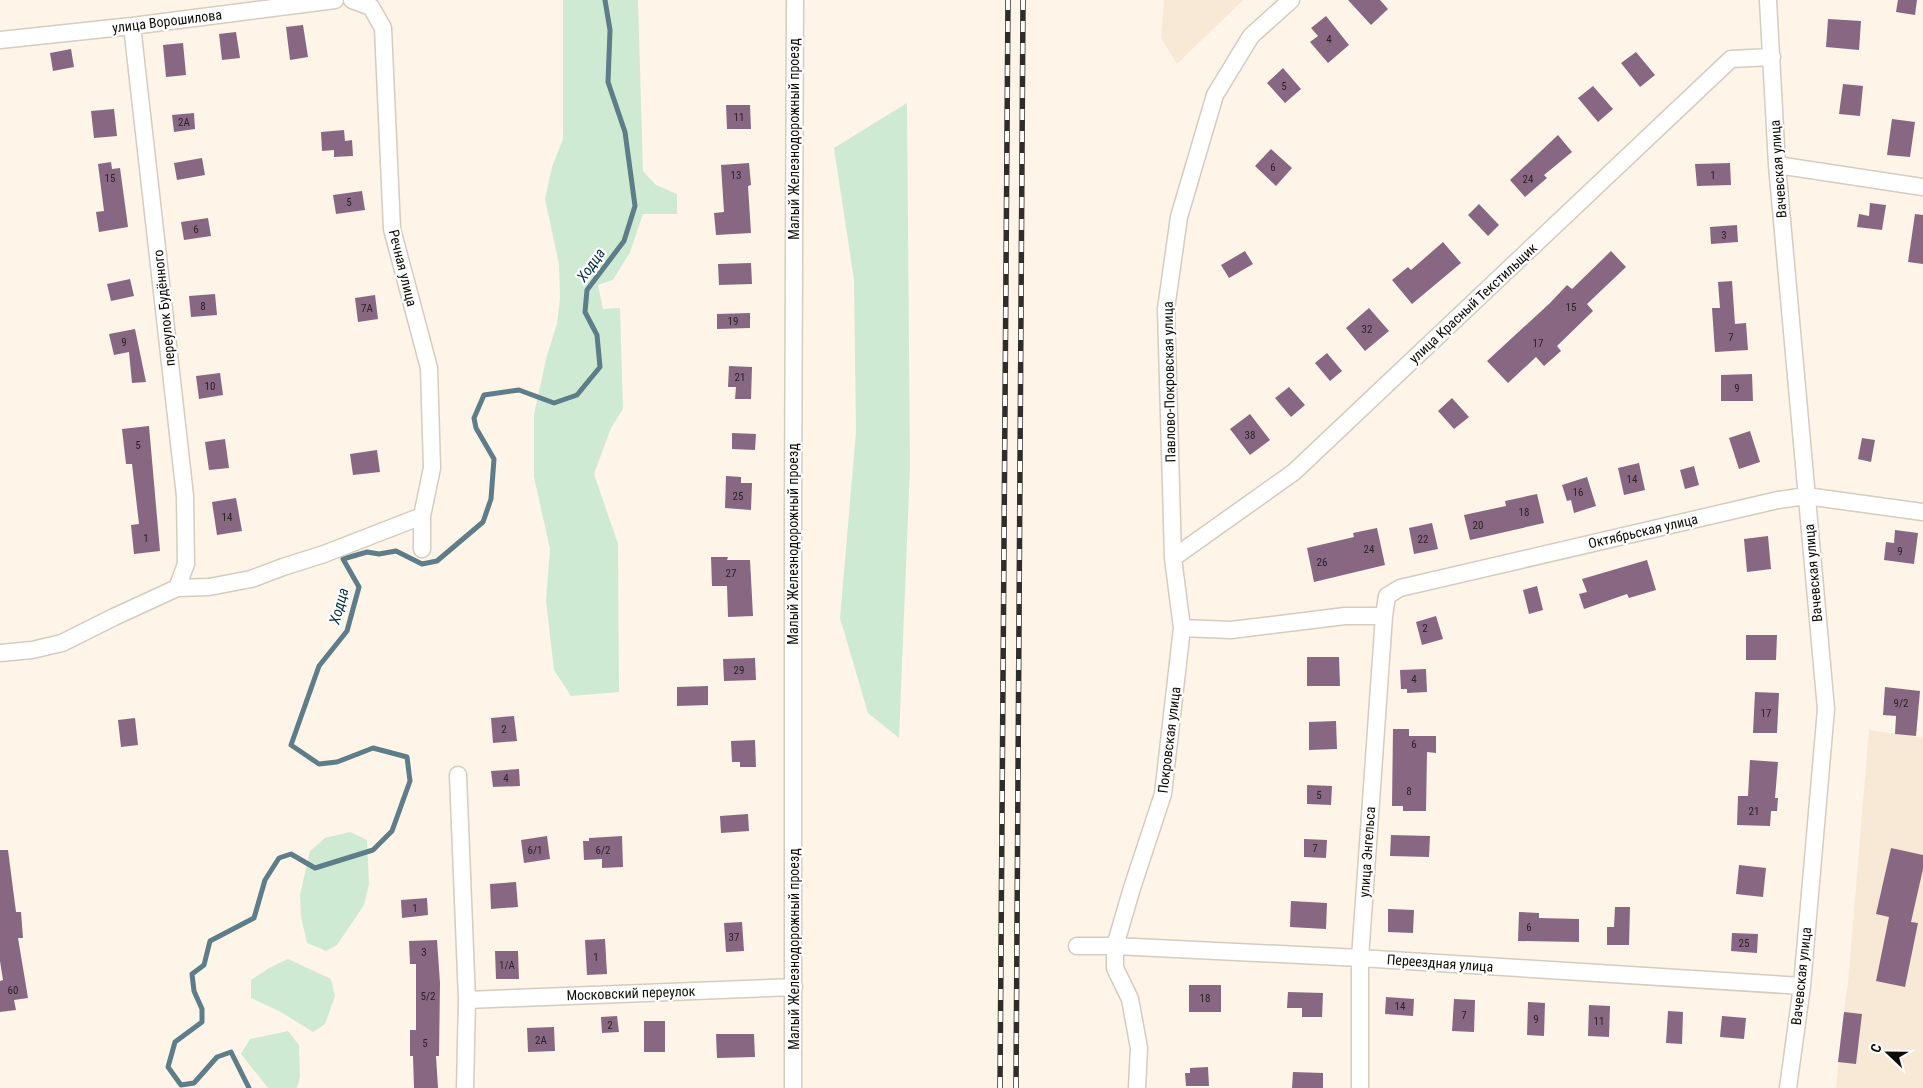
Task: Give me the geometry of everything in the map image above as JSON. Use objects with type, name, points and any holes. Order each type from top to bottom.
[{"type":"street","name":"улица Ворошилова","points":[[0,40],[132,26],[335,0]]},
{"type":"street","name":"Речная улица","points":[[352,0],[371,7],[383,28],[392,229],[429,368],[432,468],[422,516],[422,549]]},
{"type":"street","name":"Малый Железнодорожный проезд","points":[[793,1088],[795,0]]},
{"type":"street","name":"Павлово-Покровская улица","points":[[1172,558],[1166,309],[1179,217],[1215,95],[1252,36],[1291,0]]},
{"type":"street","name":"Вачевская улица","points":[[1768,0],[1777,164],[1826,709],[1802,986],[1788,1088]]},
{"type":"street","name":"переулок Будённого","points":[[132,26],[185,496],[186,564],[177,588]]},
{"type":"street","name":"улица Красный Текстильщик","points":[[1172,558],[1294,472],[1731,58],[1772,57]]},
{"type":"street","points":[[1777,164],[1923,187]]},
{"type":"street","name":"Октябрьская улица","points":[[1384,616],[1387,596],[1400,588],[1778,500],[1806,496],[1923,512]]},
{"type":"street","points":[[0,653],[32,650],[62,643],[177,588],[209,587],[251,579],[324,554],[422,516]]},
{"type":"street","name":"Покровская улица","points":[[1115,946],[1163,794],[1182,628],[1172,558]]},
{"type":"street","points":[[1182,628],[1231,630],[1345,616],[1384,616]]},
{"type":"street","name":"улица Энгельса","points":[[1360,1088],[1360,958],[1384,616]]},
{"type":"street","points":[[458,775],[467,1000],[465,1088]]},
{"type":"street","name":"Переездная улица","points":[[1078,946],[1115,946],[1360,958],[1802,986]]},
{"type":"street","points":[[1115,946],[1116,968],[1130,999],[1139,1048],[1137,1088]]},
{"type":"street","name":"Московский переулок","points":[[467,1000],[794,987]]},
{"type":"shaded area","points":[[1164,0],[1243,0],[1177,64],[1161,38]]},
{"type":"shaded area","points":[[1869,730],[1923,738],[1923,1088],[1836,1088],[1848,984]]},
{"type":"green space","points":[[563,0],[638,0],[643,171],[656,185],[677,194],[677,214],[643,214],[630,252],[613,280],[598,285],[603,309],[620,308],[623,409],[611,428],[594,474],[618,544],[619,692],[571,696],[554,670],[546,600],[550,549],[534,477],[534,414],[547,355],[557,324],[560,298],[559,264],[545,199],[552,167],[563,139]]},
{"type":"green space","points":[[907,103],[910,467],[899,738],[868,713],[840,618],[856,432],[854,280],[834,148]]},
{"type":"green space","points":[[350,832],[367,840],[369,884],[364,905],[337,945],[326,951],[307,943],[301,917],[300,895],[310,851],[325,838]]},
{"type":"green space","points":[[288,959],[331,979],[335,996],[325,1024],[313,1032],[281,1012],[251,998],[251,980],[269,968]]},
{"type":"green space","points":[[288,1031],[299,1045],[300,1077],[297,1088],[268,1088],[241,1054],[250,1039]]},
{"type":"building","points":[[1348,0],[1380,0],[1388,9],[1371,25]]},
{"type":"building","points":[[1898,0],[1917,0],[1915,15],[1896,12]]},
{"type":"building","points":[[1326,16],[1349,45],[1328,63],[1310,42],[1318,36],[1311,28]]},
{"type":"building","points":[[1828,19],[1861,21],[1859,50],[1826,47]]},
{"type":"building","points":[[303,25],[308,57],[290,60],[286,27]]},
{"type":"building","points":[[236,32],[240,58],[222,60],[219,34]]},
{"type":"building","points":[[183,43],[186,75],[166,77],[163,45]]},
{"type":"building","points":[[71,49],[74,67],[53,71],[50,53]]},
{"type":"building","points":[[1636,52],[1655,75],[1640,87],[1621,63]]},
{"type":"building","points":[[1283,68],[1301,89],[1285,103],[1267,83]]},
{"type":"building","points":[[1843,84],[1863,86],[1860,116],[1839,114]]},
{"type":"building","points":[[1593,86],[1613,109],[1598,122],[1578,98]]},
{"type":"building","points":[[726,105],[750,105],[751,129],[727,129]]},
{"type":"building","points":[[114,109],[117,136],[94,138],[91,111]]},
{"type":"building","points":[[194,113],[195,129],[174,132],[172,115]]},
{"type":"building","points":[[1892,119],[1915,122],[1910,157],[1887,155]]},
{"type":"building","points":[[344,130],[345,141],[352,140],[353,156],[334,157],[334,150],[322,151],[321,132]]},
{"type":"building","points":[[1558,135],[1572,152],[1544,175],[1547,178],[1525,197],[1510,180]]},
{"type":"building","points":[[1271,149],[1292,168],[1276,186],[1255,166]]},
{"type":"building","points":[[202,158],[205,175],[177,180],[174,163]]},
{"type":"building","points":[[111,162],[112,169],[120,168],[128,227],[99,232],[96,212],[104,211],[98,164]]},
{"type":"building","points":[[749,163],[751,185],[748,186],[751,233],[716,235],[714,213],[724,212],[721,165]]},
{"type":"building","points":[[1730,163],[1731,185],[1697,186],[1695,164]]},
{"type":"building","points":[[362,191],[365,210],[336,214],[333,195]]},
{"type":"building","points":[[1870,203],[1886,205],[1882,230],[1857,227],[1859,214],[1869,216]]},
{"type":"building","points":[[1479,204],[1499,225],[1488,236],[1468,215]]},
{"type":"building","points":[[1915,214],[1923,215],[1923,264],[1908,262]]},
{"type":"building","points":[[208,218],[211,236],[184,240],[181,222]]},
{"type":"building","points":[[1737,225],[1738,242],[1711,244],[1710,227]]},
{"type":"building","points":[[1443,242],[1461,263],[1412,304],[1392,280],[1408,267],[1411,270]]},
{"type":"building","points":[[1245,251],[1253,264],[1229,278],[1221,265]]},
{"type":"building","points":[[1611,251],[1626,267],[1587,304],[1593,311],[1557,346],[1561,351],[1544,366],[1536,357],[1508,383],[1487,361],[1567,285],[1572,289]]},
{"type":"building","points":[[751,263],[752,284],[719,285],[718,264]]},
{"type":"building","points":[[130,279],[134,296],[111,301],[107,284]]},
{"type":"building","points":[[1732,281],[1735,324],[1746,323],[1748,350],[1715,352],[1712,308],[1720,308],[1718,282]]},
{"type":"building","points":[[215,294],[217,315],[191,317],[189,296]]},
{"type":"building","points":[[375,295],[378,319],[358,322],[355,298]]},
{"type":"building","points":[[1369,308],[1389,331],[1365,351],[1346,328]]},
{"type":"building","points":[[750,313],[750,328],[717,329],[717,314]]},
{"type":"building","points":[[135,329],[146,382],[132,383],[129,352],[114,355],[109,334]]},
{"type":"building","points":[[1327,353],[1342,371],[1330,381],[1315,363]]},
{"type":"building","points":[[729,366],[752,367],[751,399],[735,399],[736,387],[728,387]]},
{"type":"building","points":[[220,373],[223,395],[199,399],[196,376]]},
{"type":"building","points":[[1752,374],[1753,401],[1721,401],[1721,375]]},
{"type":"building","points":[[1289,387],[1305,405],[1291,417],[1275,398]]},
{"type":"building","points":[[1452,398],[1469,417],[1454,429],[1438,411]]},
{"type":"building","points":[[1250,414],[1270,440],[1250,455],[1230,429]]},
{"type":"building","points":[[149,426],[160,551],[134,554],[131,525],[139,524],[132,464],[126,464],[122,429]]},
{"type":"building","points":[[1750,431],[1760,462],[1739,469],[1729,438]]},
{"type":"building","points":[[732,433],[756,434],[755,450],[732,449]]},
{"type":"building","points":[[1862,438],[1875,440],[1871,462],[1858,459]]},
{"type":"building","points":[[225,439],[229,468],[209,470],[205,442]]},
{"type":"building","points":[[377,450],[380,472],[353,475],[350,454]]},
{"type":"building","points":[[1639,463],[1645,490],[1624,495],[1618,468]]},
{"type":"building","points":[[1694,466],[1699,485],[1685,489],[1680,470]]},
{"type":"building","points":[[726,476],[741,477],[741,483],[752,483],[751,510],[725,508]]},
{"type":"building","points":[[1587,477],[1596,506],[1574,513],[1571,500],[1567,501],[1562,485]]},
{"type":"building","points":[[1537,494],[1544,523],[1470,540],[1464,515],[1506,506],[1505,501]]},
{"type":"building","points":[[236,498],[242,531],[217,535],[212,502]]},
{"type":"building","points":[[1432,523],[1438,549],[1414,554],[1409,528]]},
{"type":"building","points":[[1377,528],[1385,565],[1314,582],[1307,548],[1354,537],[1353,533]]},
{"type":"building","points":[[1895,530],[1918,533],[1914,564],[1884,560],[1886,542],[1894,543]]},
{"type":"building","points":[[1768,536],[1771,569],[1747,572],[1744,539]]},
{"type":"building","points":[[711,557],[728,557],[727,560],[750,560],[753,616],[728,617],[727,586],[712,586]]},
{"type":"building","points":[[1647,560],[1656,590],[1629,598],[1627,594],[1584,609],[1579,594],[1587,592],[1582,579]]},
{"type":"building","points":[[1537,586],[1543,610],[1529,614],[1523,590]]},
{"type":"building","points":[[1436,616],[1443,639],[1422,645],[1416,622]]},
{"type":"building","points":[[1746,635],[1777,635],[1776,660],[1746,660]]},
{"type":"building","points":[[1307,657],[1339,657],[1340,686],[1307,686]]},
{"type":"building","points":[[755,658],[756,680],[724,681],[723,659]]},
{"type":"building","points":[[1426,669],[1427,692],[1407,693],[1407,689],[1401,689],[1400,670]]},
{"type":"building","points":[[708,686],[708,705],[677,706],[677,687]]},
{"type":"building","points":[[1885,687],[1920,691],[1916,736],[1895,734],[1896,716],[1883,715]]},
{"type":"building","points":[[1755,692],[1779,693],[1777,733],[1753,733]]},
{"type":"building","points":[[514,716],[517,741],[493,743],[491,718]]},
{"type":"building","points":[[135,718],[138,745],[121,747],[118,720]]},
{"type":"building","points":[[1336,721],[1337,749],[1309,750],[1309,722]]},
{"type":"building","points":[[1393,729],[1409,729],[1409,736],[1436,736],[1436,753],[1427,752],[1426,811],[1403,811],[1403,806],[1392,806]]},
{"type":"building","points":[[755,740],[756,767],[740,767],[740,762],[732,762],[731,741]]},
{"type":"building","points":[[1750,760],[1778,762],[1775,798],[1778,798],[1777,811],[1771,811],[1770,826],[1737,825],[1738,796],[1748,796]]},
{"type":"building","points":[[519,769],[520,786],[493,787],[491,771]]},
{"type":"building","points":[[1307,785],[1332,786],[1331,805],[1307,804]]},
{"type":"building","points":[[748,814],[749,831],[721,833],[720,816]]},
{"type":"building","points":[[1391,835],[1430,836],[1429,857],[1390,856]]},
{"type":"building","points":[[547,836],[550,859],[524,863],[521,840]]},
{"type":"building","points":[[622,836],[623,867],[602,868],[602,859],[584,860],[583,841],[589,841],[589,838]]},
{"type":"building","points":[[1304,839],[1327,840],[1326,858],[1304,857]]},
{"type":"building","points":[[1891,848],[1923,855],[1923,869],[1911,922],[1918,923],[1905,987],[1876,981],[1889,917],[1876,914]]},
{"type":"building","points":[[0,850],[8,850],[16,912],[21,912],[23,938],[18,938],[28,998],[14,1000],[16,1010],[0,1012],[0,981],[3,980],[0,961]]},
{"type":"building","points":[[1739,865],[1766,868],[1763,897],[1736,894]]},
{"type":"building","points":[[516,882],[518,907],[491,909],[490,884]]},
{"type":"building","points":[[427,898],[428,915],[402,918],[401,900]]},
{"type":"building","points":[[1291,901],[1327,903],[1326,929],[1290,927]]},
{"type":"building","points":[[1615,907],[1630,907],[1629,945],[1607,945],[1607,927],[1614,927]]},
{"type":"building","points":[[1388,909],[1414,910],[1413,933],[1388,932]]},
{"type":"building","points":[[1519,912],[1539,913],[1539,918],[1579,919],[1579,942],[1518,941]]},
{"type":"building","points":[[742,922],[744,951],[726,952],[724,923]]},
{"type":"building","points":[[1732,933],[1758,934],[1757,953],[1731,951]]},
{"type":"building","points":[[605,939],[607,974],[587,975],[585,940]]},
{"type":"building","points":[[437,940],[440,983],[439,1056],[436,1056],[438,1088],[414,1088],[413,1056],[410,1056],[410,1030],[416,1030],[416,964],[410,964],[409,941]]},
{"type":"building","points":[[495,951],[518,951],[519,979],[496,979]]},
{"type":"building","points":[[1189,985],[1221,985],[1221,1012],[1189,1012]]},
{"type":"building","points":[[1288,992],[1323,993],[1322,1017],[1302,1017],[1302,1008],[1287,1008]]},
{"type":"building","points":[[1386,997],[1414,999],[1413,1016],[1385,1014]]},
{"type":"building","points":[[1454,999],[1475,1000],[1474,1032],[1452,1031]]},
{"type":"building","points":[[1528,1002],[1545,1003],[1544,1036],[1527,1035]]},
{"type":"building","points":[[1589,1005],[1610,1006],[1609,1037],[1588,1036]]},
{"type":"building","points":[[1668,1011],[1683,1012],[1682,1044],[1666,1043]]},
{"type":"building","points":[[1844,1012],[1862,1014],[1856,1064],[1838,1062]]},
{"type":"building","points":[[617,1016],[619,1032],[602,1033],[601,1017]]},
{"type":"building","points":[[1722,1016],[1746,1018],[1744,1039],[1720,1037]]},
{"type":"building","points":[[644,1021],[665,1021],[665,1052],[644,1052]]},
{"type":"building","points":[[554,1027],[555,1051],[528,1052],[527,1028]]},
{"type":"building","points":[[716,1034],[754,1034],[755,1057],[717,1058]]},
{"type":"building","points":[[1208,1067],[1209,1086],[1186,1086],[1185,1073],[1190,1073],[1190,1068]]},
{"type":"building","points":[[1293,1072],[1323,1073],[1323,1088],[1292,1088]]},
{"type":"waterway","name":"Ходца","points":[[249,1088],[231,1052],[217,1057],[194,1083],[181,1085],[168,1067],[175,1042],[202,1022],[202,1009],[194,991],[192,974],[204,965],[210,941],[254,918],[265,880],[279,858],[291,854],[315,868],[373,850],[392,831],[410,781],[407,757],[373,748],[337,762],[319,764],[291,745],[319,666],[347,631],[359,587],[343,559],[367,552],[379,554],[396,551],[422,564],[437,561],[483,522],[491,499],[494,459],[476,428],[474,418],[484,395],[519,390],[554,403],[577,395],[600,367],[597,335],[585,312],[587,290],[624,241],[635,206],[625,132],[608,82],[610,30],[605,0]]},
{"type":"railway","points":[[1000,1088],[1008,0]]},
{"type":"railway","points":[[1016,1088],[1023,0]]}]
